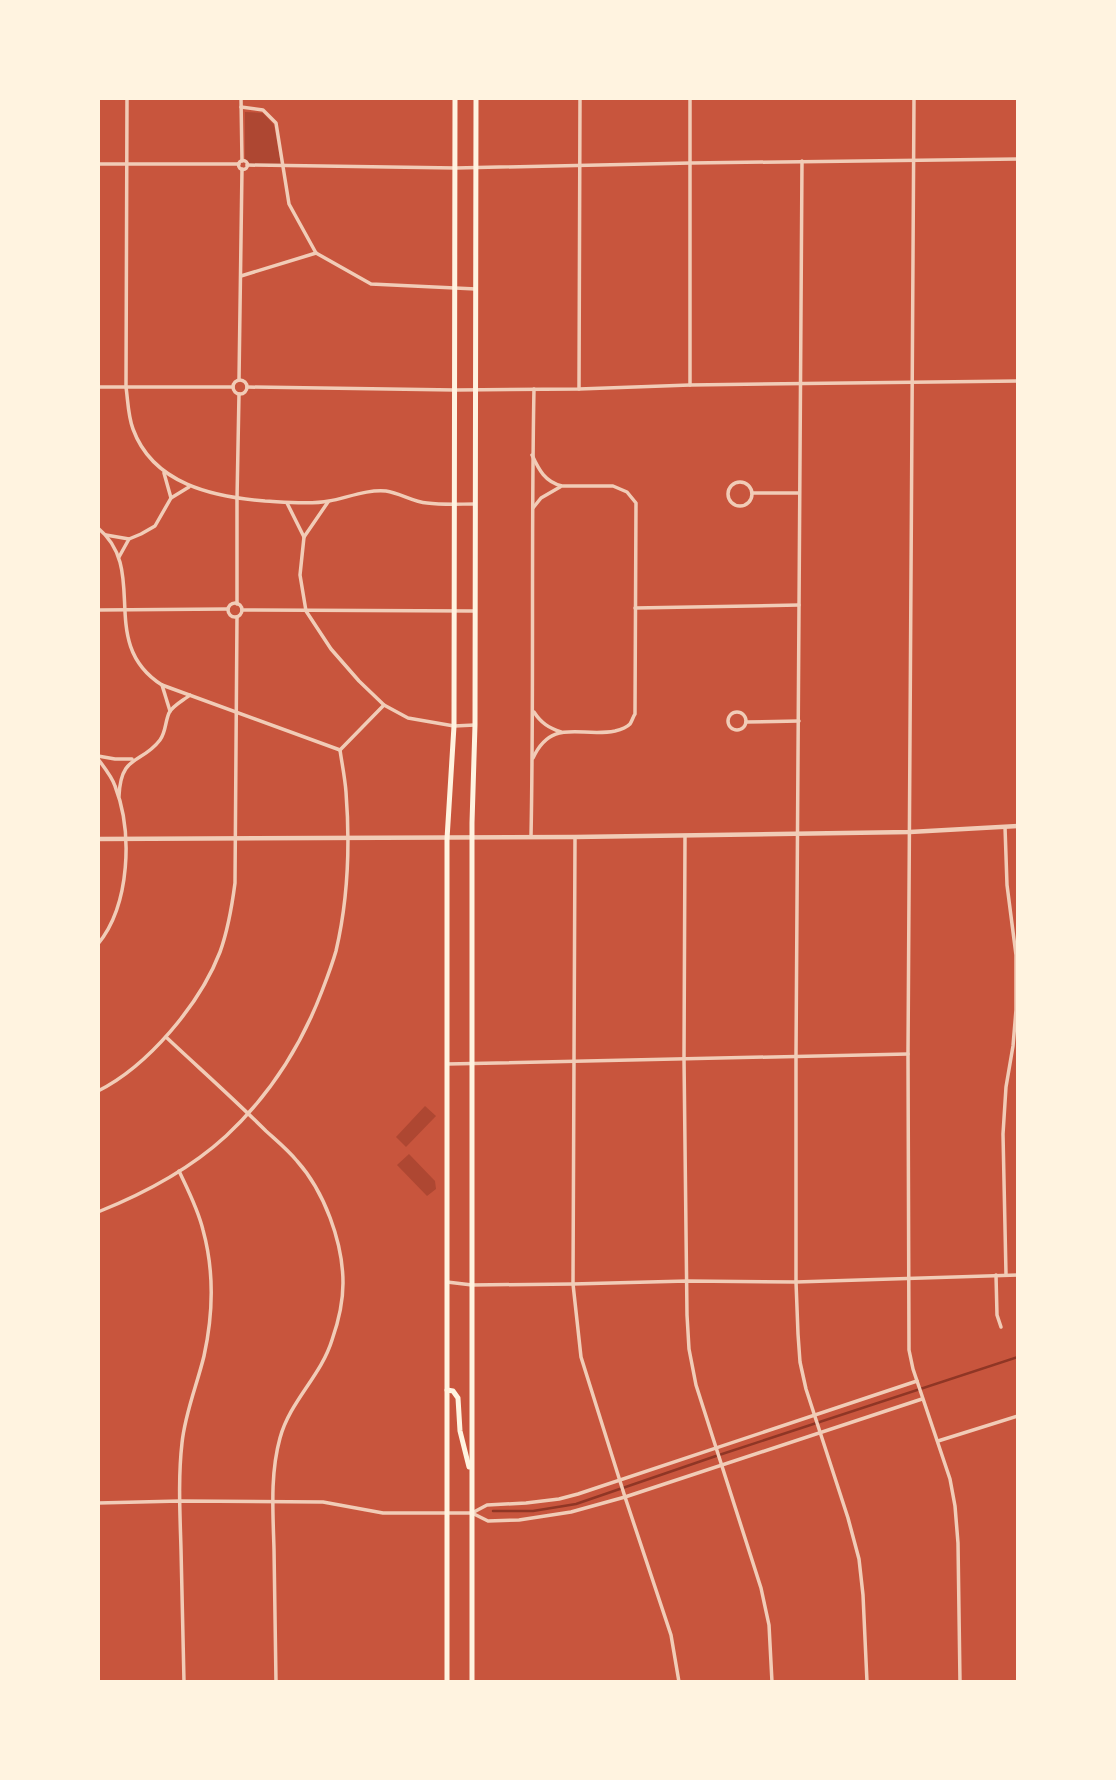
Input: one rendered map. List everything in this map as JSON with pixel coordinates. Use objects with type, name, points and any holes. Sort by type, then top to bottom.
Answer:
[{"type":"main road","points":[[447,1682],[447,839],[454,726],[455,98]]},
{"type":"main road","points":[[472,1682],[472,838],[475,725],[476,98]]},
{"type":"main road","points":[[447,1390],[457,1394],[460,1431],[472,1477]]},
{"type":"street","points":[[127,98],[126,387],[133,429],[153,461],[189,486],[237,499],[328,502],[345,496],[385,491],[426,503],[475,504]]},
{"type":"street","points":[[239,380],[241,98]]},
{"type":"street","points":[[449,98],[455,98]]},
{"type":"street","points":[[579,389],[580,98]]},
{"type":"street","points":[[690,98],[690,385]]},
{"type":"street","points":[[914,98],[908,1054],[909,1350],[912,1369],[950,1479],[955,1506],[960,1682]]},
{"type":"street","points":[[241,107],[263,110],[276,123],[289,204],[316,253],[371,284],[476,289]]},
{"type":"street","points":[[98,164],[184,165],[246,162],[247,165],[283,167],[456,168],[1018,159]]},
{"type":"street","points":[[802,161],[796,1055],[797,1335],[806,1389],[859,1559],[867,1682]]},
{"type":"street","points":[[242,169],[247,165]]},
{"type":"street","points":[[241,276],[316,253]]},
{"type":"street","points":[[239,380],[234,382],[235,393],[244,393],[247,387]]},
{"type":"street","points":[[239,380],[247,387]]},
{"type":"street","points":[[247,387],[455,390],[1018,381]]},
{"type":"street","points":[[98,387],[233,387]]},
{"type":"street","points":[[531,837],[534,389]]},
{"type":"street","points":[[239,394],[237,604],[242,610],[475,611]]},
{"type":"street","points":[[533,455],[543,476],[554,484],[614,486],[627,492],[636,503],[635,714],[630,724],[618,730],[555,733],[542,741],[533,758]]},
{"type":"street","points":[[164,471],[171,498]]},
{"type":"street","points":[[740,482],[749,486],[752,493],[747,503],[740,506],[732,502],[729,495],[733,485],[740,482]]},
{"type":"street","points":[[118,558],[129,539],[155,526],[171,498],[189,486]]},
{"type":"street","points":[[532,509],[541,498],[562,486]]},
{"type":"street","points":[[752,493],[799,493]]},
{"type":"street","points":[[287,502],[304,537]]},
{"type":"street","points":[[328,502],[304,537],[300,575],[306,611],[331,649],[384,705],[408,718],[454,726],[475,725]]},
{"type":"street","points":[[98,528],[106,535],[118,558],[124,584],[128,645],[144,671],[162,685],[340,750]]},
{"type":"street","points":[[106,535],[129,539]]},
{"type":"street","points":[[228,609],[232,604],[237,604]]},
{"type":"street","points":[[635,608],[799,605]]},
{"type":"street","points":[[98,610],[228,609]]},
{"type":"street","points":[[228,609],[231,615],[237,617]]},
{"type":"street","points":[[98,1091],[135,1068],[166,1037],[189,1008],[220,952],[235,883],[237,617],[242,610]]},
{"type":"street","points":[[119,799],[122,775],[135,759],[159,741],[166,730],[170,711],[162,685]]},
{"type":"street","points":[[170,711],[190,695]]},
{"type":"street","points":[[340,750],[384,705]]},
{"type":"street","points":[[533,711],[539,720],[561,732]]},
{"type":"street","points":[[737,712],[743,714],[746,722],[744,728],[735,731],[729,725],[728,719],[737,712]]},
{"type":"street","points":[[746,722],[799,722]]},
{"type":"street","points":[[98,1212],[179,1171],[225,1137],[279,1075],[299,1041],[313,1014],[335,953],[343,913],[347,839],[346,791],[340,750]]},
{"type":"street","points":[[98,757],[135,759]]},
{"type":"street","points":[[98,757],[115,784],[126,839],[125,877],[117,908],[98,944]]},
{"type":"street","points":[[98,839],[447,839],[910,832],[1018,826]]},
{"type":"street","points":[[1005,827],[1007,885],[1016,956],[1016,1010],[1003,1134],[1006,1275]]},
{"type":"street","points":[[685,835],[684,1059],[689,1349],[696,1385],[767,1612],[772,1682]]},
{"type":"street","points":[[575,837],[573,1284],[581,1357],[671,1635],[679,1682]]},
{"type":"street","points":[[166,1037],[298,1162],[330,1216],[339,1248],[343,1283],[332,1342],[321,1367],[290,1412],[280,1436],[275,1461],[273,1502],[276,1682]]},
{"type":"street","points":[[447,1064],[908,1054]]},
{"type":"street","points":[[179,1171],[203,1228],[208,1249],[211,1295],[204,1357],[187,1414],[182,1443],[180,1501],[184,1682]]},
{"type":"street","points":[[996,1275],[997,1315],[1001,1327]]},
{"type":"street","points":[[447,1282],[472,1285],[796,1282],[1018,1275]]},
{"type":"street","points":[[98,1503],[323,1502],[383,1513],[472,1513],[488,1505],[559,1499],[917,1381]]},
{"type":"street","points":[[472,1513],[488,1521],[519,1520],[571,1512],[625,1497],[923,1399]]},
{"type":"street","points":[[938,1441],[1018,1416]]},
{"type":"shaded area","points":[[245,112],[263,113],[274,125],[281,164],[245,164]]},
{"type":"shaded area","points":[[425,1106],[436,1116],[406,1147],[396,1137]]},
{"type":"shaded area","points":[[409,1154],[435,1181],[436,1189],[427,1196],[397,1165]]},
{"type":"waterway","points":[[493,1511],[533,1511],[576,1504],[1018,1357]]}]
